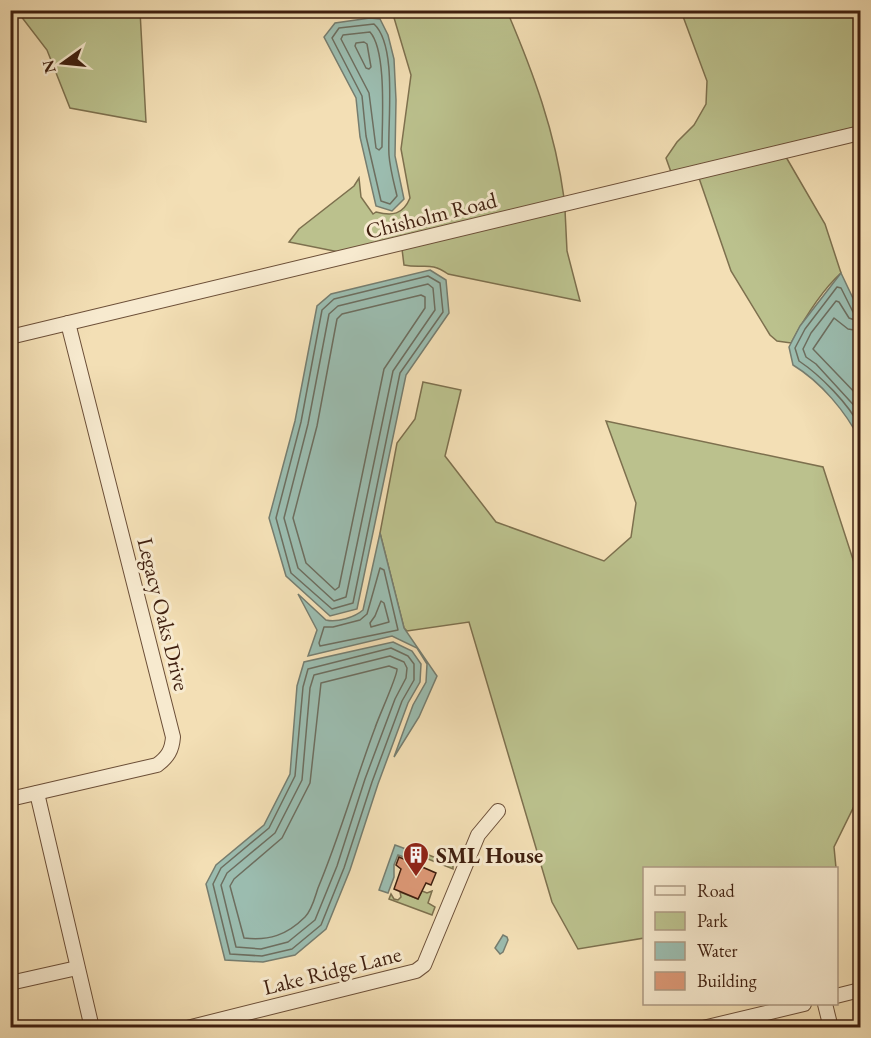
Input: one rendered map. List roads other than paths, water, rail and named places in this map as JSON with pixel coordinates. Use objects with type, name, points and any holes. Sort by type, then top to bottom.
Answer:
[{"type":"street","name":"Chisholm Road","points":[[10,337],[861,133]]},
{"type":"street","name":"Legacy Oaks Drive","points":[[10,800],[157,765],[166,758],[172,748],[173,737],[68,323]]},
{"type":"street","points":[[37,793],[92,1028]]},
{"type":"street","name":"Lake Ridge Lane","points":[[187,1028],[416,971],[424,965],[478,835],[498,811]]},
{"type":"street","points":[[10,983],[77,968]]},
{"type":"street","points":[[838,996],[861,990]]},
{"type":"street","points":[[703,1028],[800,1005]]},
{"type":"street","points":[[825,1005],[831,1028]]},
{"type":"water","points":[[370,18],[380,19],[388,35],[394,59],[395,156],[404,199],[392,211],[376,206],[360,137],[356,98],[324,37],[335,23]]},
{"type":"water","points":[[430,270],[446,280],[449,313],[406,375],[357,609],[330,616],[286,576],[269,518],[295,421],[317,306],[331,294]]},
{"type":"water","points":[[841,273],[860,313],[860,440],[832,398],[793,365],[789,347],[800,326]]},
{"type":"water","points":[[380,533],[404,628],[437,676],[419,717],[394,757],[413,705],[426,682],[427,664],[417,648],[392,636],[308,656],[317,630],[298,594],[326,620],[340,620],[360,613],[363,610]]},
{"type":"water","points":[[393,642],[412,651],[421,664],[420,682],[408,703],[350,870],[326,929],[295,955],[263,962],[225,960],[206,884],[216,865],[264,825],[290,774],[297,686],[304,662]]},
{"type":"water","points":[[395,845],[406,849],[404,857],[398,855],[388,893],[379,890]]},
{"type":"water","points":[[503,935],[508,940],[500,954],[495,948]]},
{"type":"place","name":"SML House","points":[[416,878]]}]
